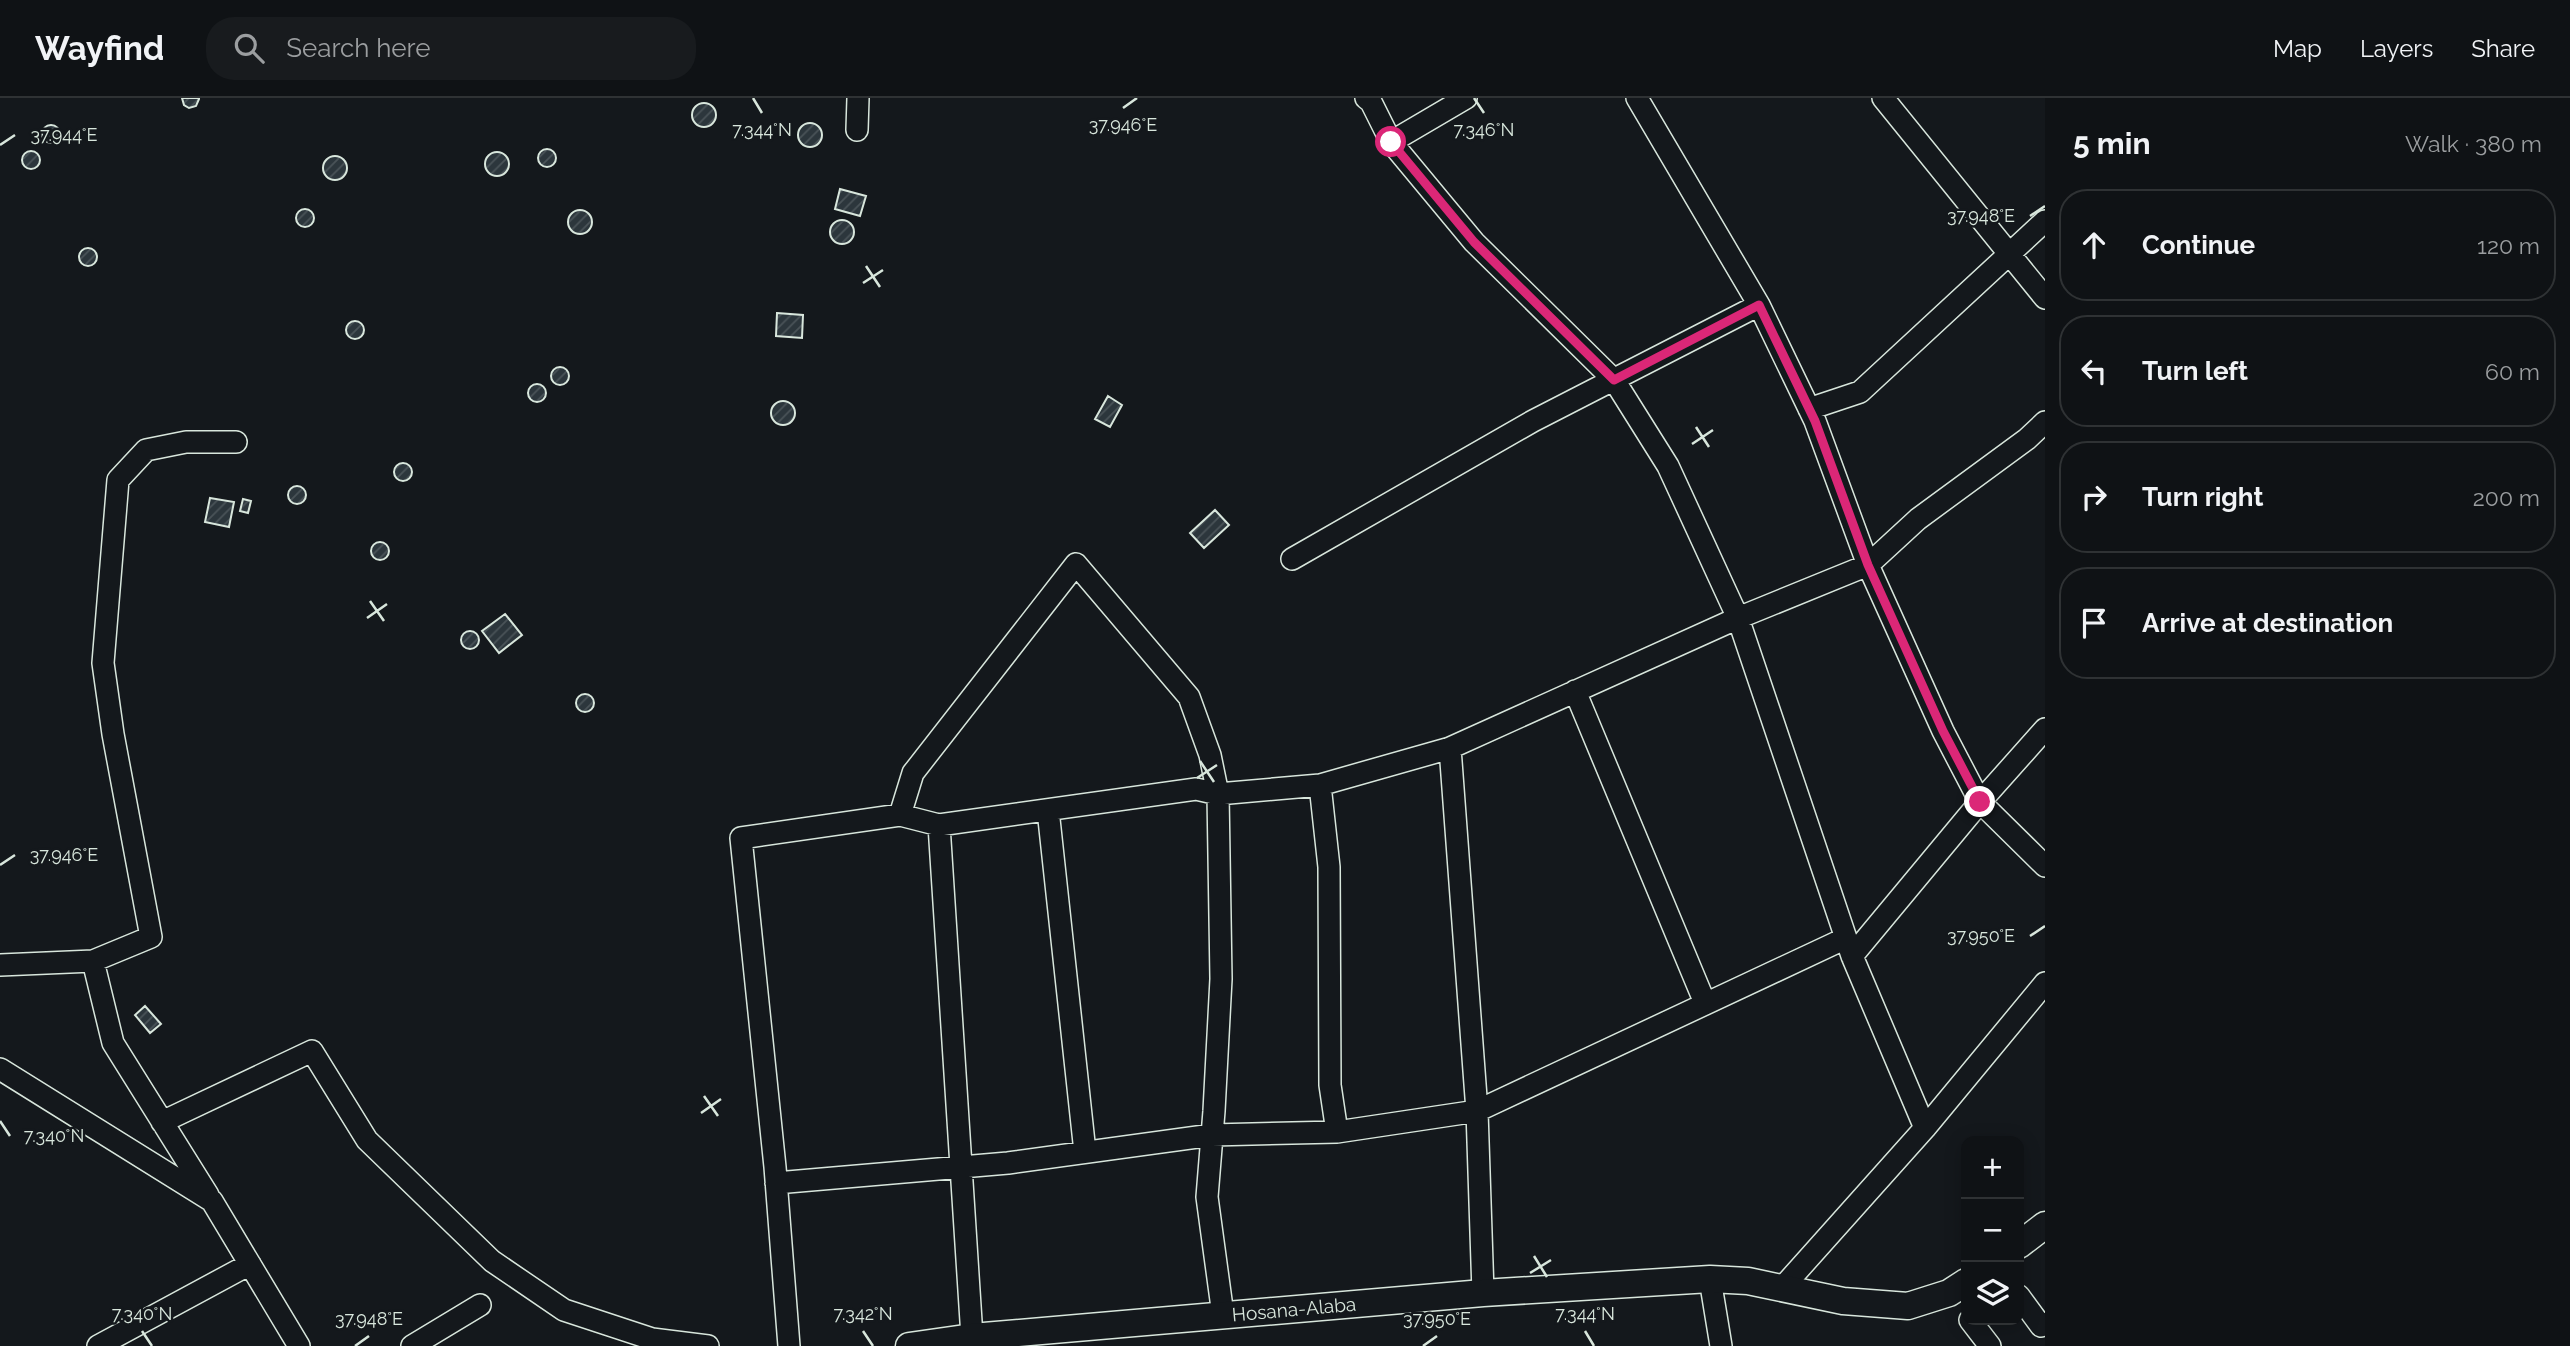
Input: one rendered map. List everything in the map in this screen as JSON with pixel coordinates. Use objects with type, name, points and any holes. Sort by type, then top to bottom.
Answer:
[{"type":"main road","points":[[2024,1241],[2045,1225]]},
{"type":"main road","name":"Hosana-Alaba","points":[[909,1346],[972,1337],[1483,1293],[1710,1279],[1748,1281],[1843,1301],[1908,1306],[1958,1287]]},
{"type":"street","points":[[857,130],[858,98]]},
{"type":"street","points":[[1366,98],[1371,102],[1391,142],[1474,242],[1614,380],[1668,466],[1738,618],[1849,947],[1925,1128]]},
{"type":"street","points":[[1391,142],[1466,98]]},
{"type":"street","points":[[1637,98],[1759,305],[1810,409],[1868,565],[1943,731],[1980,802],[2045,866]]},
{"type":"street","points":[[1883,98],[2045,298]]},
{"type":"street","points":[[1810,409],[1860,392],[2045,221]]},
{"type":"street","points":[[1292,559],[1533,421],[1759,305]]},
{"type":"street","points":[[789,1346],[776,1183],[741,838],[900,815],[939,825],[1196,789],[1218,794],[1320,785],[1450,748],[1738,618],[1868,565],[1918,519],[2045,422]]},
{"type":"street","points":[[0,965],[93,961],[151,937],[113,734],[103,663],[116,534],[118,480],[146,450],[186,442],[236,442]]},
{"type":"street","points":[[900,815],[913,773],[1076,564],[1189,697],[1210,755],[1218,794],[1221,978],[1207,1197],[1223,1315]]},
{"type":"street","points":[[1575,691],[1705,1003]]},
{"type":"street","points":[[776,1183],[962,1167],[1212,1135],[1337,1132],[1477,1111],[1705,1003],[1849,947],[2045,729]]},
{"type":"street","points":[[1450,748],[1477,1111],[1483,1293]]},
{"type":"street","points":[[1320,785],[1329,867],[1330,1085],[1337,1132]]},
{"type":"street","points":[[1048,810],[1085,1152]]},
{"type":"street","points":[[939,825],[972,1337]]},
{"type":"street","points":[[93,961],[113,1043],[299,1346]]},
{"type":"street","points":[[1782,1289],[1925,1128],[2045,983]]},
{"type":"street","points":[[162,1122],[312,1051],[367,1140],[492,1261],[564,1310],[652,1339],[708,1346]]},
{"type":"street","points":[[0,1069],[212,1201]]},
{"type":"street","points":[[98,1346],[250,1264]]},
{"type":"street","points":[[1710,1279],[1721,1346]]},
{"type":"street","points":[[2024,1303],[2044,1327]]},
{"type":"street","points":[[412,1346],[480,1305]]},
{"type":"street","points":[[1974,1325],[1990,1346]]},
{"type":"building","points":[[182,98],[199,99],[196,106],[189,108],[184,105]]},
{"type":"building","points":[[704,103],[715,110],[716,115],[709,126],[704,127],[693,120],[692,115],[699,104]]},
{"type":"building","points":[[810,123],[821,130],[822,135],[815,146],[810,147],[799,140],[798,135],[805,124]]},
{"type":"building","points":[[51,125],[57,128],[60,134],[57,140],[51,143],[45,140],[42,134],[45,128]]},
{"type":"building","points":[[547,149],[553,152],[556,158],[553,164],[547,167],[541,164],[538,158],[541,152]]},
{"type":"building","points":[[31,151],[37,154],[40,160],[37,166],[31,169],[25,166],[22,160],[25,154]]},
{"type":"building","points":[[497,152],[508,159],[509,164],[502,175],[497,176],[486,169],[485,164],[492,153]]},
{"type":"building","points":[[335,156],[346,163],[347,168],[340,179],[335,180],[324,173],[323,168],[330,157]]},
{"type":"building","points":[[840,189],[866,196],[860,216],[835,209]]},
{"type":"building","points":[[305,209],[311,212],[314,218],[311,224],[305,227],[299,224],[296,218],[299,212]]},
{"type":"building","points":[[580,210],[591,217],[592,222],[585,233],[580,234],[569,227],[568,222],[575,211]]},
{"type":"building","points":[[842,220],[853,227],[854,232],[847,243],[842,244],[831,237],[830,232],[837,221]]},
{"type":"building","points":[[88,248],[94,251],[97,257],[94,263],[88,266],[82,263],[79,257],[82,251]]},
{"type":"building","points":[[777,313],[803,315],[802,338],[776,336]]},
{"type":"building","points":[[355,321],[361,324],[364,330],[361,336],[355,339],[349,336],[346,330],[349,324]]},
{"type":"building","points":[[560,367],[566,370],[569,376],[566,382],[560,385],[554,382],[551,376],[554,370]]},
{"type":"building","points":[[537,384],[543,387],[546,393],[543,399],[537,402],[531,399],[528,393],[531,387]]},
{"type":"building","points":[[1108,396],[1122,405],[1110,427],[1095,419]]},
{"type":"building","points":[[783,401],[794,408],[795,413],[788,424],[783,425],[772,418],[771,413],[778,402]]},
{"type":"building","points":[[403,463],[409,466],[412,472],[409,478],[403,481],[397,478],[394,472],[397,466]]},
{"type":"building","points":[[297,486],[303,489],[306,495],[303,501],[297,504],[291,501],[288,495],[291,489]]},
{"type":"building","points":[[210,498],[234,502],[229,527],[205,522]]},
{"type":"building","points":[[243,499],[251,501],[248,513],[240,511]]},
{"type":"building","points":[[1215,510],[1229,525],[1204,548],[1190,533]]},
{"type":"building","points":[[380,542],[386,545],[389,551],[386,557],[380,560],[374,557],[371,551],[374,545]]},
{"type":"building","points":[[505,614],[522,635],[499,653],[482,631]]},
{"type":"building","points":[[470,631],[476,634],[479,640],[476,646],[470,649],[464,646],[461,640],[464,634]]},
{"type":"building","points":[[585,694],[591,697],[594,703],[591,709],[585,712],[579,709],[576,703],[579,697]]},
{"type":"building","points":[[145,1006],[161,1024],[150,1033],[135,1015]]},
{"type":"route","points":[[1391,142],[1474,242],[1614,380],[1759,305],[1815,421],[1868,565],[1943,731],[1980,802]]}]
